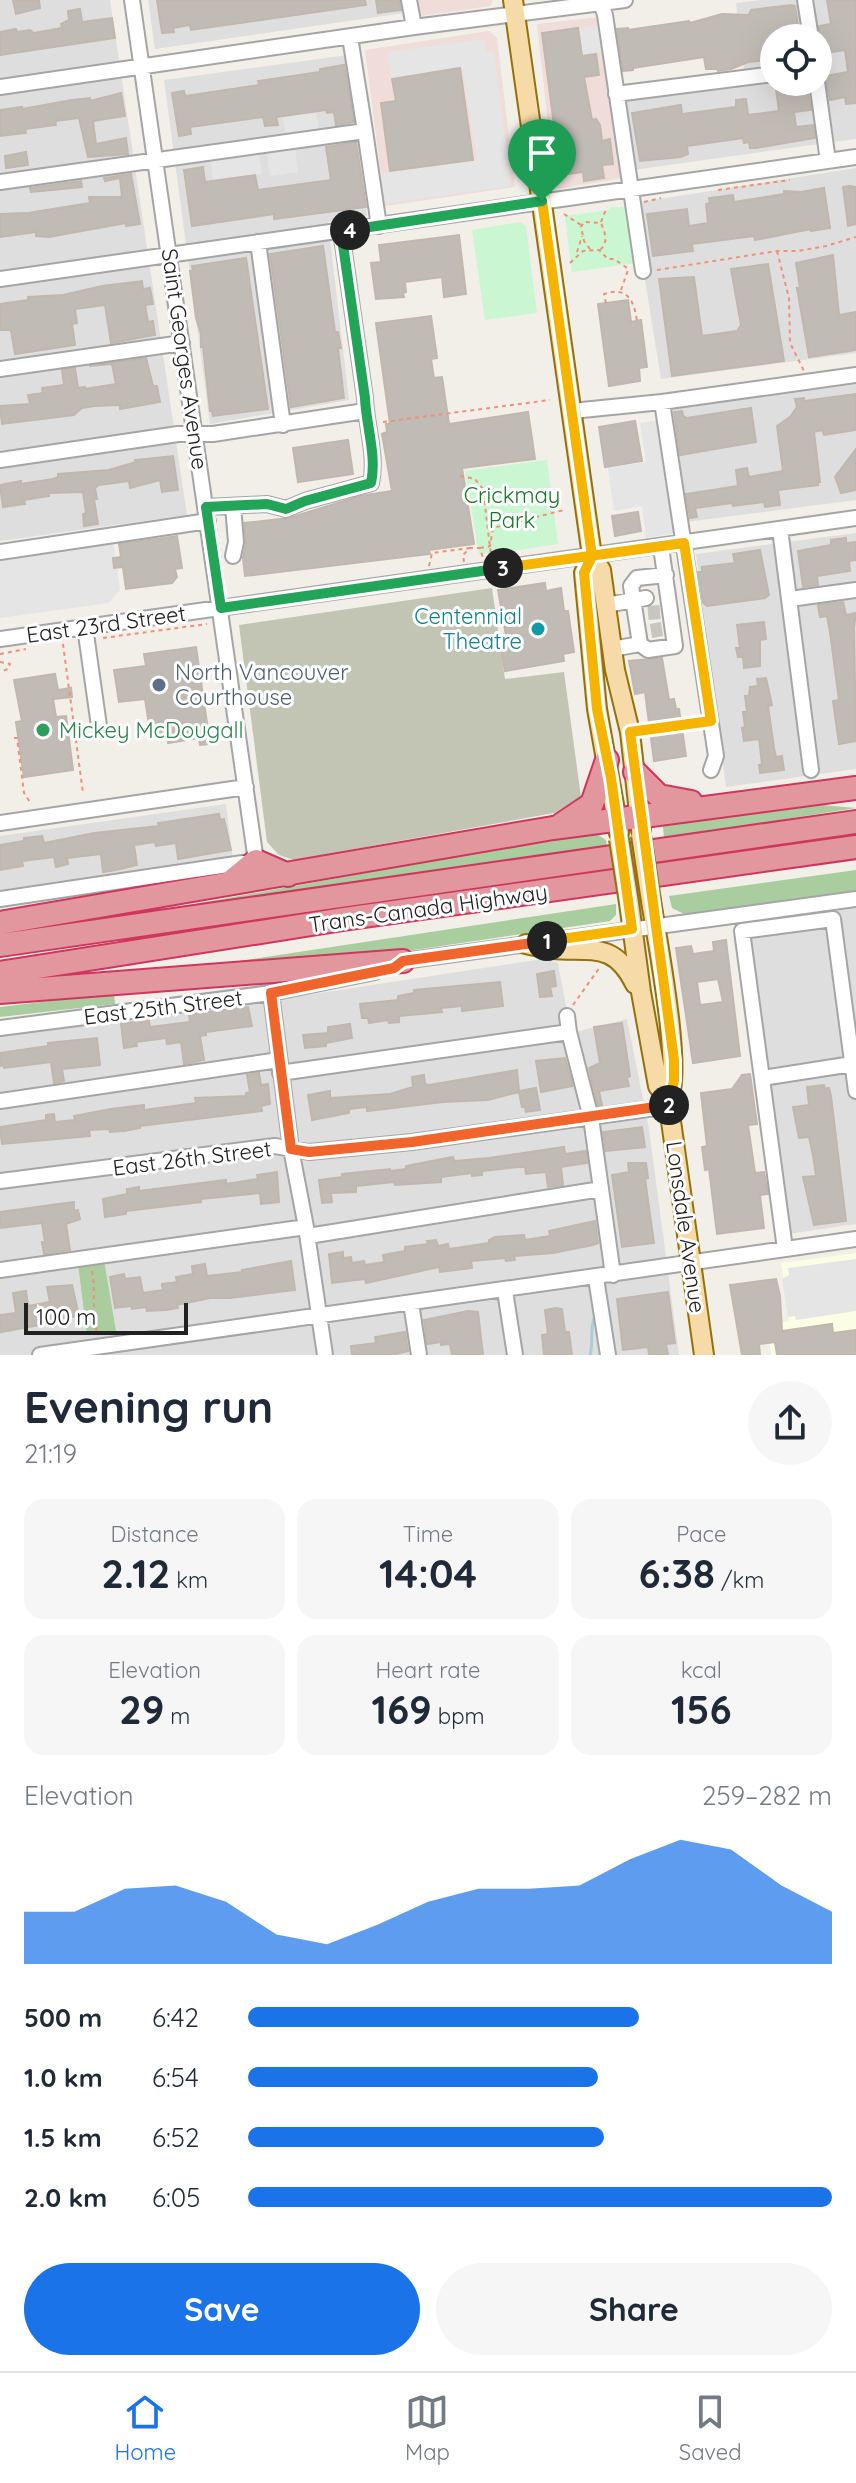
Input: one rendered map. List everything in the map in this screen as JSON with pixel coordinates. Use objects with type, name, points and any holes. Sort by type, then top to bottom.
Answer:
[{"type":"highway","points":[[553,828],[592,804],[607,760]]},
{"type":"highway","points":[[635,772],[655,793],[668,799],[720,805]]},
{"type":"highway","points":[[0,923],[553,828],[618,829],[720,805],[856,788]]},
{"type":"highway","name":"Trans-Canada Highway","points":[[0,945],[856,822]]},
{"type":"highway","name":"Trans-Canada Highway","points":[[0,973],[343,919],[856,847]]},
{"type":"highway","points":[[227,884],[256,861],[288,875]]},
{"type":"highway","points":[[0,992],[403,961]]},
{"type":"main road","name":"Lonsdale Avenue","points":[[514,8],[592,556],[601,570],[612,649],[630,732],[674,1060],[673,1091],[669,1103]]},
{"type":"main road","name":"Lonsdale Avenue","points":[[592,556],[584,579],[597,709],[658,1086],[669,1103],[704,1355]]},
{"type":"main road","points":[[526,944],[552,949],[598,949],[609,953],[625,967],[641,992]]},
{"type":"street","name":"Saint Georges Avenue","points":[[132,0],[256,861]]},
{"type":"street","points":[[409,0],[414,27]]},
{"type":"street","points":[[0,87],[350,37],[514,8],[625,0]]},
{"type":"street","points":[[805,0],[809,24]]},
{"type":"street","points":[[600,2],[605,15],[630,187],[635,270]]},
{"type":"street","points":[[350,37],[379,226]]},
{"type":"street","points":[[616,94],[760,76]]},
{"type":"street","points":[[819,96],[828,161]]},
{"type":"street","points":[[0,182],[365,131]]},
{"type":"street","points":[[0,279],[856,157]]},
{"type":"street","points":[[0,552],[207,514],[233,506],[267,504],[286,509],[371,483],[369,427],[341,231]]},
{"type":"street","points":[[258,242],[283,425]]},
{"type":"street","points":[[0,369],[182,343]]},
{"type":"street","points":[[572,411],[856,375]]},
{"type":"street","points":[[662,402],[716,756],[711,770]]},
{"type":"street","points":[[0,460],[178,434],[213,434],[283,425],[365,411]]},
{"type":"street","points":[[233,506],[236,542],[233,556]]},
{"type":"street","name":"East 23rd Street","points":[[0,639],[856,518]]},
{"type":"street","points":[[780,529],[811,770]]},
{"type":"street","points":[[653,633],[652,605],[666,575],[661,547]]},
{"type":"street","points":[[653,633],[652,605],[631,586],[637,578],[666,575]]},
{"type":"street","points":[[790,599],[856,590]]},
{"type":"street","points":[[606,605],[652,605]]},
{"type":"street","points":[[85,627],[99,726]]},
{"type":"street","points":[[612,649],[653,633]]},
{"type":"street","points":[[0,823],[246,787]]},
{"type":"street","points":[[0,899],[256,861]]},
{"type":"street","name":"East 25th Street","points":[[0,1028],[271,993],[394,968],[403,961],[856,899]]},
{"type":"street","points":[[785,1249],[742,931],[833,919],[856,1091]]},
{"type":"street","points":[[271,993],[291,1149],[325,1355]]},
{"type":"street","points":[[567,1016],[591,1118],[613,1275]]},
{"type":"street","points":[[0,1101],[569,1032]]},
{"type":"street","points":[[762,1078],[852,1064]]},
{"type":"street","name":"East 26th Street","points":[[0,1181],[275,1146],[309,1152],[397,1144],[591,1118],[669,1103]]},
{"type":"street","points":[[0,1270],[307,1232],[601,1189]]},
{"type":"street","points":[[40,1355],[856,1239]]},
{"type":"street","points":[[596,1278],[608,1355]]},
{"type":"street","points":[[505,1291],[515,1355]]},
{"type":"street","points":[[411,1303],[419,1355]]},
{"type":"path","points":[[576,255],[604,246],[606,237],[601,218],[607,207]]},
{"type":"path","points":[[564,214],[581,225]]},
{"type":"path","points":[[581,225],[591,221],[601,223]]},
{"type":"path","points":[[570,263],[576,255],[582,234],[581,225]]},
{"type":"path","points":[[582,234],[591,250]]},
{"type":"path","points":[[599,250],[608,259],[635,270],[826,246],[856,237]]},
{"type":"path","points":[[777,251],[789,298],[790,343],[805,372]]},
{"type":"path","points":[[606,303],[604,294],[621,291],[635,270]]},
{"type":"path","points":[[621,291],[634,303],[637,321]]},
{"type":"path","points":[[378,421],[382,423],[550,400]]},
{"type":"path","points":[[460,476],[475,479],[483,489],[491,558]]},
{"type":"path","points":[[490,546],[493,528],[564,510]]},
{"type":"path","points":[[429,566],[432,553],[490,546]]},
{"type":"path","points":[[464,562],[463,555],[470,547]]},
{"type":"path","points":[[480,548],[483,559]]},
{"type":"path","points":[[62,641],[83,793]]},
{"type":"path","points":[[0,662],[10,664],[8,669],[0,672]]},
{"type":"path","points":[[630,732],[711,721]]},
{"type":"path","points":[[14,738],[17,738],[24,793],[30,802]]},
{"type":"path","points":[[567,1016],[606,958]]},
{"type":"path","points":[[90,1258],[95,1291],[94,1324]]},
{"type":"shaded area","points":[[0,0],[110,0],[187,515],[0,541]]},
{"type":"shaded area","points":[[148,0],[402,0],[404,13],[155,49]]},
{"type":"shaded area","points":[[414,0],[492,2],[490,6],[421,16],[416,11]]},
{"type":"shaded area","points":[[856,0],[856,139],[633,170],[624,102],[746,86],[736,3]]},
{"type":"shaded area","points":[[600,17],[622,178],[558,189],[550,181],[545,132],[548,123],[537,24]]},
{"type":"shaded area","points":[[602,25],[606,52],[582,56],[578,28]]},
{"type":"shaded area","points":[[489,31],[497,38],[515,187],[385,206],[365,50]]},
{"type":"shaded area","points":[[484,39],[486,52],[494,51],[511,186],[384,204],[380,174],[477,160],[462,68],[391,78],[387,52]]},
{"type":"shaded area","points":[[348,55],[367,216],[328,222],[349,400],[210,424],[164,80]]},
{"type":"shaded area","points":[[316,111],[319,133],[286,138],[283,116]]},
{"type":"shaded area","points":[[295,149],[298,172],[270,176],[267,153]]},
{"type":"shaded area","points":[[259,154],[262,174],[213,181],[211,161]]},
{"type":"shaded area","points":[[856,168],[856,353],[661,379],[644,274],[640,202]]},
{"type":"shaded area","points":[[856,384],[856,500],[686,522],[668,410]]},
{"type":"shaded area","points":[[659,420],[676,533],[646,538],[642,506],[614,511],[608,468],[646,462],[640,423]]},
{"type":"shaded area","points":[[856,533],[856,769],[726,787],[696,554]]},
{"type":"shaded area","points":[[113,540],[120,590],[109,603],[0,618],[0,556]]},
{"type":"shaded area","points":[[492,588],[505,679],[564,672],[581,797],[554,813],[294,860],[279,855],[267,842],[239,625]]},
{"type":"shaded area","points":[[226,804],[233,860],[0,892],[0,836]]},
{"type":"shaded area","points":[[856,908],[856,1224],[788,1234],[736,923]]},
{"type":"shaded area","points":[[542,959],[558,963],[571,1033],[627,1019],[649,1129],[679,1355],[0,1355],[0,1035],[287,998]]},
{"type":"shaded area","points":[[856,1253],[856,1355],[771,1355],[767,1325],[789,1321],[781,1263]]},
{"type":"shaded area","points":[[856,1259],[856,1311],[796,1320],[795,1316],[788,1317],[782,1279],[789,1275],[788,1268]]},
{"type":"green space","points":[[611,207],[629,207],[636,263],[572,272],[565,216],[609,210]]},
{"type":"green space","points":[[520,222],[526,226],[537,313],[485,320],[472,230]]},
{"type":"green space","name":"Crickmay Park","points":[[547,460],[558,544],[479,554],[465,471]]},
{"type":"green space","points":[[823,805],[856,808],[664,838],[663,826],[671,823]]},
{"type":"green space","points":[[597,834],[606,840],[607,848],[74,926],[491,850]]},
{"type":"green space","points":[[856,870],[856,890],[688,916],[672,908],[669,896]]},
{"type":"green space","points":[[616,904],[616,915],[610,921],[380,955],[114,980]]},
{"type":"green space","points":[[114,993],[115,1004],[0,1017],[0,1007]]},
{"type":"green space","points":[[104,1260],[116,1331],[87,1335],[78,1264]]},
{"type":"building","points":[[13,0],[39,0],[40,8],[16,14]]},
{"type":"building","points":[[157,0],[365,0],[366,5],[191,30],[190,25],[162,33]]},
{"type":"building","points":[[376,0],[399,0],[401,10],[378,13]]},
{"type":"building","points":[[827,0],[856,0],[856,103],[846,104],[845,97],[830,100],[832,75],[848,72],[845,50],[832,52]]},
{"type":"building","points":[[795,6],[798,24],[760,24],[760,61],[718,71],[706,69],[704,57],[623,71],[617,29],[690,23],[722,14],[749,15],[751,10]]},
{"type":"building","points":[[80,9],[82,22],[112,18],[115,38],[0,55],[0,32],[16,29],[17,32],[30,30],[34,33],[62,28],[61,24],[69,20],[68,11]]},
{"type":"building","points":[[578,28],[582,56],[596,54],[599,75],[584,77],[592,120],[596,119],[600,125],[602,141],[610,139],[613,164],[602,165],[604,178],[584,181],[583,172],[567,174],[567,170],[560,171],[542,33]]},
{"type":"building","points":[[344,65],[354,122],[336,125],[334,112],[327,113],[326,110],[276,117],[278,125],[265,126],[263,117],[190,127],[191,134],[179,136],[172,93],[184,91],[185,96],[259,85],[258,81],[320,72],[320,69]]},
{"type":"building","points":[[460,68],[473,160],[390,171],[381,103],[396,101],[392,79]]},
{"type":"building","points":[[121,93],[125,116],[93,121],[96,144],[126,138],[128,154],[88,157],[79,118],[25,129],[26,133],[0,136],[0,110],[90,98],[90,101]]},
{"type":"building","points":[[777,96],[809,96],[811,110],[794,112],[796,127],[813,125],[815,138],[750,148],[749,142],[744,143],[743,138],[687,146],[688,154],[681,157],[640,161],[632,113],[681,105],[682,114],[736,107],[736,100],[746,99],[748,115],[779,111]]},
{"type":"building","points":[[356,142],[366,207],[274,219],[274,214],[192,226],[184,170],[203,167],[205,182],[255,175],[258,190],[331,180],[326,147]]},
{"type":"building","points":[[26,152],[28,165],[6,168],[5,156]]},
{"type":"building","points":[[131,174],[140,224],[126,226],[126,223],[49,237],[36,236],[36,232],[0,237],[0,214],[28,213],[90,203],[89,197],[122,197],[120,178],[105,181],[104,178]]},
{"type":"building","points":[[81,181],[82,187],[31,192],[30,188]]},
{"type":"building","points":[[843,187],[856,187],[856,224],[848,226]]},
{"type":"building","points":[[824,188],[830,228],[755,240],[754,236],[692,244],[693,251],[653,256],[647,214],[687,209],[689,226],[708,223],[706,204],[710,203],[709,198],[733,195],[734,202],[784,194],[784,191]]},
{"type":"building","points":[[459,235],[466,294],[444,297],[442,277],[405,282],[404,297],[376,299],[371,263],[381,262],[379,245]]},
{"type":"building","points":[[323,246],[335,332],[338,332],[341,348],[338,348],[344,398],[291,407],[270,254]]},
{"type":"building","points":[[833,255],[839,315],[856,312],[856,350],[809,357],[797,288],[800,288],[796,263]]},
{"type":"building","points":[[246,258],[268,409],[213,416],[190,271],[193,271],[192,266]]},
{"type":"building","points":[[768,264],[784,361],[672,376],[659,279],[694,277],[702,336],[737,331],[741,325],[731,269]]},
{"type":"building","points":[[142,281],[143,289],[150,288],[153,304],[145,305],[148,322],[153,321],[155,335],[111,343],[105,305],[75,309],[77,323],[72,324],[75,345],[15,354],[11,330],[0,330],[0,304],[28,300],[28,297],[63,295]]},
{"type":"building","points":[[628,300],[631,322],[641,320],[647,367],[639,368],[640,381],[609,386],[598,304]]},
{"type":"building","points":[[431,316],[437,358],[431,359],[434,378],[442,377],[449,424],[528,412],[535,459],[462,468],[474,544],[429,550],[430,554],[245,576],[244,523],[289,518],[360,496],[392,491],[382,434],[387,432],[386,424],[390,424],[376,323]]},
{"type":"building","points":[[146,358],[160,402],[120,409],[120,405],[94,406],[82,408],[74,415],[2,424],[0,406],[30,404],[28,395],[43,393],[42,388],[64,385],[62,370],[75,368],[78,388],[85,389],[116,384],[112,364],[89,366]]},
{"type":"building","points":[[856,394],[856,430],[824,435],[822,430],[814,432],[818,485],[778,490],[780,505],[765,507],[764,502],[733,506],[732,503],[695,508],[697,517],[690,518],[686,494],[738,486],[736,470],[747,468],[749,477],[783,471],[777,426],[790,417],[797,407],[795,399],[804,398],[804,401]]},
{"type":"building","points":[[751,408],[756,442],[680,455],[674,412],[682,411],[687,418]]},
{"type":"building","points":[[635,421],[642,461],[605,467],[599,427]]},
{"type":"building","points":[[348,440],[353,474],[298,482],[293,448]]},
{"type":"building","points":[[856,449],[856,490],[841,493],[835,477]]},
{"type":"building","points":[[173,456],[178,490],[162,492],[160,480],[130,488],[129,481],[95,488],[98,524],[84,526],[83,492],[49,493],[49,496],[24,500],[25,504],[3,507],[0,485],[53,479],[58,474],[109,470],[135,460]]},
{"type":"building","points":[[638,512],[641,531],[615,536],[612,516]]},
{"type":"building","points":[[177,536],[182,568],[175,569],[177,577],[172,583],[126,589],[123,567],[114,568],[113,558],[121,557],[119,544]]},
{"type":"building","points":[[846,538],[846,543],[856,542],[856,560],[849,561],[850,571],[817,576],[818,585],[803,587],[798,551],[831,545],[831,540]]},
{"type":"building","points":[[760,550],[769,595],[707,606],[703,603],[698,572],[702,572],[702,567],[735,563],[733,554]]},
{"type":"building","name":"Centennial Theatre","points":[[545,583],[546,591],[561,588],[574,652],[563,654],[564,661],[505,671],[501,649],[508,647],[498,590]]},
{"type":"building","points":[[843,602],[846,615],[856,613],[856,741],[839,744],[833,701],[839,700],[830,632],[827,616],[820,617],[818,605]]},
{"type":"building","points":[[764,622],[766,639],[760,640],[760,666],[744,668],[743,657],[738,657],[736,648],[740,648],[737,625]]},
{"type":"building","name":"North Vancouver Courthouse","points":[[196,647],[210,744],[200,745],[199,738],[168,743],[167,735],[151,737],[145,699],[119,702],[114,670],[146,666],[144,654]]},
{"type":"building","points":[[662,658],[669,700],[674,699],[676,709],[679,709],[686,756],[654,761],[645,692],[635,694],[629,661]]},
{"type":"building","name":"Mickey McDougall","points":[[55,674],[58,690],[71,688],[72,697],[53,699],[56,717],[66,716],[73,770],[24,777],[16,722],[22,721],[14,680]]},
{"type":"building","points":[[766,678],[772,705],[768,706],[774,748],[776,757],[782,756],[784,770],[760,773],[759,739],[744,741],[743,712],[747,712],[745,696],[749,696],[750,687],[758,686],[757,679]]},
{"type":"building","points":[[219,814],[220,820],[224,819],[231,850],[178,859],[176,843],[156,846],[155,842],[134,845],[137,865],[116,870],[103,872],[101,854],[67,858],[68,864],[56,867],[54,857],[22,861],[23,866],[0,870],[0,845],[24,841],[24,838],[42,836],[44,843]]},
{"type":"building","points":[[726,940],[740,1056],[693,1063],[676,948],[691,946],[693,954],[714,951],[713,942]],"holes":[[[718,979],[723,1002],[700,1005],[697,982]]]},
{"type":"building","points":[[554,971],[556,986],[550,987],[552,996],[540,997],[537,974]]},
{"type":"building","points":[[500,982],[503,1006],[462,1011],[462,1006],[441,1008],[442,1012],[399,1016],[399,1022],[389,1023],[388,1020],[369,1023],[368,1018],[362,1018],[360,1004],[398,1000],[398,996],[414,993],[414,990]]},
{"type":"building","points":[[248,1007],[252,1026],[206,1032],[206,1035],[200,1036],[204,1060],[184,1064],[181,1042],[167,1044],[166,1038],[136,1042],[137,1046],[124,1048],[121,1024],[149,1020],[150,1027],[190,1022],[189,1014]]},
{"type":"building","points":[[622,1023],[629,1086],[599,1091],[602,1105],[598,1106],[589,1068],[600,1063],[594,1027]]},
{"type":"building","points":[[350,1024],[352,1038],[326,1043],[326,1046],[305,1048],[303,1035],[328,1033],[328,1027]]},
{"type":"building","points":[[97,1038],[100,1065],[62,1069],[64,1081],[54,1083],[51,1062],[0,1066],[0,1053],[48,1046],[48,1043]]},
{"type":"building","points":[[565,1058],[573,1086],[541,1092],[536,1061]]},
{"type":"building","points":[[517,1070],[519,1091],[536,1088],[540,1110],[526,1112],[519,1092],[488,1100],[367,1111],[367,1107],[349,1109],[349,1113],[312,1120],[308,1095],[330,1091],[330,1098],[390,1094],[413,1087],[412,1077],[424,1075],[425,1084],[429,1085]]},
{"type":"building","points":[[259,1073],[261,1085],[268,1084],[270,1104],[261,1106],[262,1111],[140,1126],[124,1131],[89,1130],[90,1136],[2,1144],[0,1127],[46,1120],[46,1115],[54,1114],[55,1122],[75,1120],[74,1116],[111,1109],[144,1105],[144,1110],[196,1103],[195,1098],[246,1096],[250,1092],[247,1075]]},
{"type":"building","points":[[750,1074],[757,1124],[748,1125],[755,1173],[764,1172],[768,1194],[760,1195],[764,1228],[717,1234],[709,1169],[705,1170],[702,1147],[707,1146],[701,1093],[732,1089],[742,1075]]},
{"type":"building","points":[[824,1085],[825,1089],[829,1088],[831,1096],[846,1221],[814,1225],[803,1177],[816,1176],[813,1155],[809,1137],[799,1138],[793,1107],[809,1105],[807,1087]]},
{"type":"building","points":[[642,1127],[645,1147],[606,1151],[603,1132]]},
{"type":"building","points":[[564,1147],[565,1154],[586,1151],[587,1163],[561,1167],[563,1185],[548,1187],[546,1172],[526,1174],[525,1167],[518,1167],[482,1171],[482,1175],[472,1176],[472,1173],[441,1177],[441,1182],[356,1186],[356,1192],[331,1193],[332,1202],[322,1203],[319,1180],[342,1177],[342,1174],[406,1169],[406,1166],[453,1157],[454,1161],[489,1158]]},
{"type":"building","points":[[628,1163],[646,1163],[648,1178],[645,1179],[654,1243],[622,1247],[612,1175],[629,1172]]},
{"type":"building","points":[[277,1172],[279,1202],[261,1204],[260,1193],[201,1199],[201,1202],[126,1211],[126,1214],[105,1217],[103,1199],[127,1194],[127,1189],[139,1187],[139,1191],[226,1180],[226,1184],[258,1179],[257,1175]]},
{"type":"building","points":[[74,1202],[74,1211],[78,1210],[80,1219],[66,1224],[70,1250],[44,1254],[42,1223],[0,1228],[0,1212]]},
{"type":"building","points":[[595,1221],[598,1243],[593,1245],[553,1253],[514,1256],[515,1260],[471,1261],[472,1268],[440,1272],[439,1267],[366,1283],[365,1279],[332,1283],[329,1254],[343,1252],[343,1258],[351,1257],[352,1263],[364,1261],[365,1265],[384,1262],[383,1255],[405,1251],[405,1247],[428,1244],[427,1241],[436,1240],[438,1246],[448,1244],[449,1249],[489,1243],[495,1237],[524,1235],[525,1240],[550,1236],[549,1231]]},
{"type":"building","points":[[291,1261],[295,1290],[210,1298],[166,1310],[147,1311],[146,1307],[132,1309],[131,1306],[115,1308],[110,1277],[124,1274],[125,1279],[140,1277],[143,1293],[163,1290],[162,1284],[177,1282],[176,1277],[193,1274],[192,1266],[205,1264],[207,1276]]},
{"type":"building","points":[[776,1279],[782,1331],[832,1324],[833,1333],[856,1330],[856,1355],[777,1355],[775,1342],[759,1344],[760,1355],[742,1355],[730,1285]]},
{"type":"building","points":[[72,1285],[79,1316],[1,1332],[0,1315],[16,1313],[13,1293],[26,1291],[28,1306],[50,1302],[47,1287]]},
{"type":"building","points":[[668,1292],[675,1343],[666,1344],[668,1355],[649,1355],[648,1347],[623,1350],[617,1299]]},
{"type":"building","points":[[562,1309],[572,1355],[544,1355],[542,1335],[548,1334],[545,1310]]},
{"type":"building","points":[[468,1311],[478,1312],[483,1355],[452,1355],[450,1344],[427,1344],[424,1320]]},
{"type":"building","points":[[405,1332],[408,1351],[392,1355],[352,1355],[351,1346],[376,1343],[375,1337]]},
{"type":"waterway","points":[[590,1355],[595,1316]]},
{"type":"tunnel","points":[[648,613],[660,612]]},
{"type":"tunnel","points":[[651,631],[662,629]]},
{"type":"place","name":"Centennial Theatre","points":[[538,629]]},
{"type":"place","name":"North Vancouver Courthouse","points":[[159,685]]},
{"type":"place","name":"Mickey McDougall","points":[[43,730]]},
{"type":"route","points":[[542,201],[341,231],[369,422],[371,483],[286,509],[267,504],[206,507],[221,608],[449,576],[592,556],[614,553],[684,543],[711,721],[630,732],[641,835],[674,1060],[673,1091],[668,1100],[669,1106],[591,1118],[412,1142],[309,1152],[291,1149],[271,993],[394,968],[403,961],[632,929],[611,778],[597,709],[584,573],[592,556],[542,201]]}]
